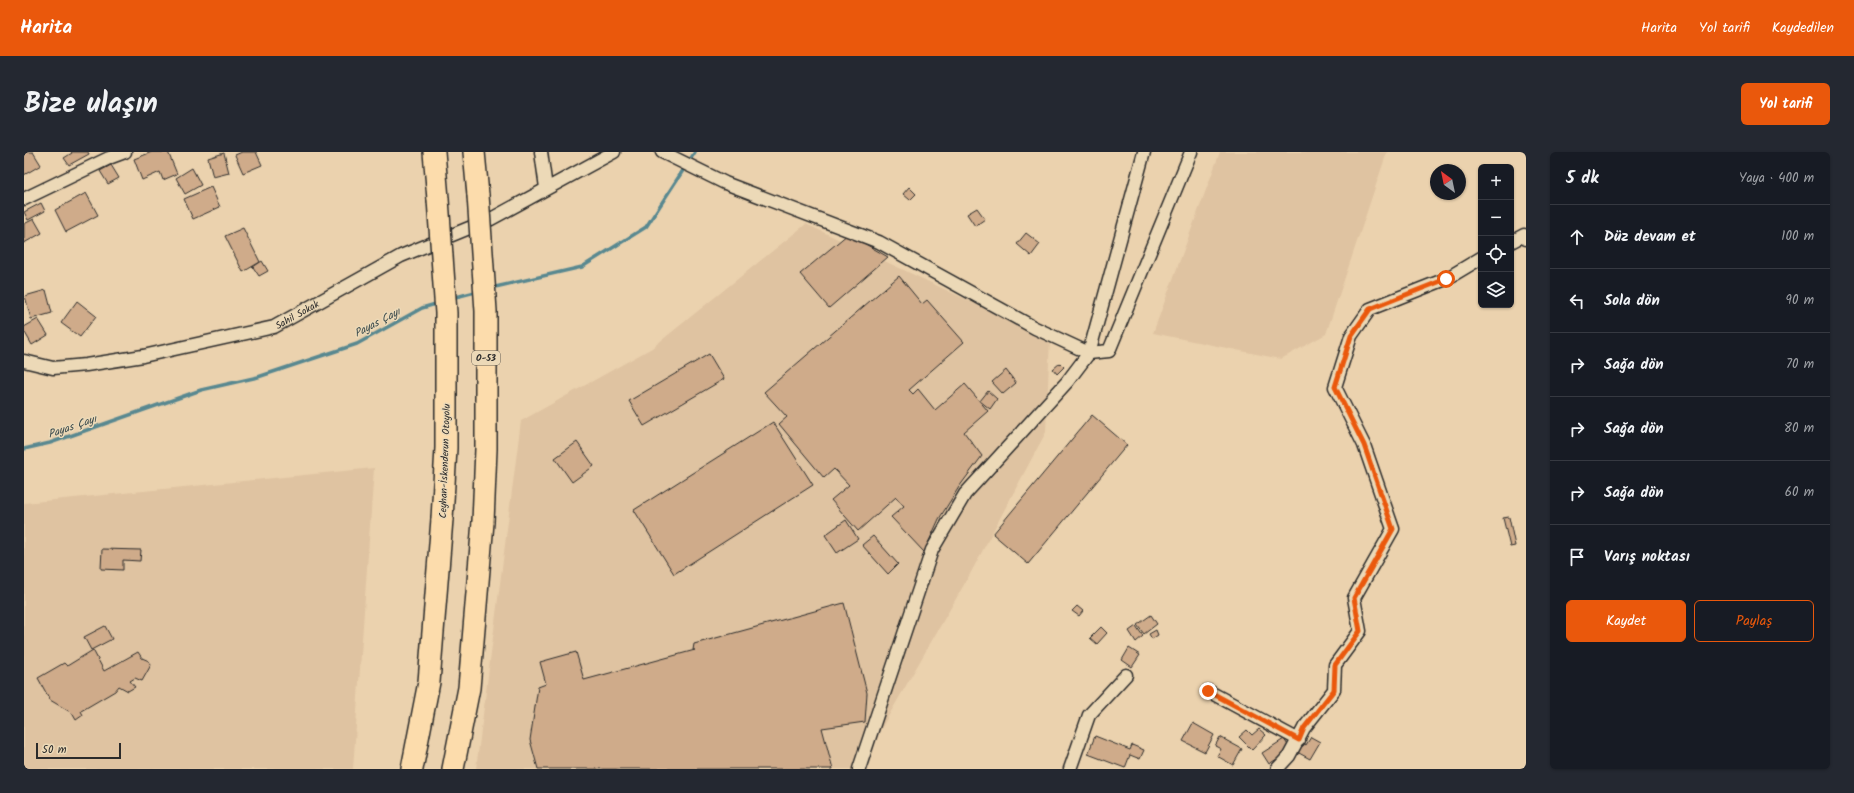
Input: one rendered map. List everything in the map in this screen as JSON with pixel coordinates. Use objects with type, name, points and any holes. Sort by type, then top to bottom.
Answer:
[{"type":"highway","name":"Ceyhan-İskenderun Otoyolu","points":[[412,769],[429,682],[446,448],[446,313],[434,152]]},
{"type":"highway","name":"O-53","points":[[453,769],[468,688],[483,522],[486,450],[486,311],[474,152]]},
{"type":"street","points":[[24,199],[109,158],[125,152]]},
{"type":"street","points":[[541,152],[546,188]]},
{"type":"street","name":"Sahil Sokak","points":[[24,361],[53,368],[86,365],[143,356],[274,327],[401,256],[491,219],[614,152]]},
{"type":"street","points":[[859,769],[932,550],[965,494],[1067,382],[1089,353],[1144,152]]},
{"type":"street","points":[[664,153],[725,183],[879,242],[1035,328],[1089,353],[1109,351],[1191,152]]},
{"type":"street","points":[[1514,241],[1525,236]]},
{"type":"street","points":[[1278,769],[1289,756],[1299,740],[1304,728],[1334,690],[1335,665],[1360,631],[1354,598],[1393,529],[1364,445],[1335,387],[1351,336],[1370,309],[1446,279],[1478,260]]},
{"type":"street","points":[[1070,769],[1089,715],[1126,675]]},
{"type":"street","points":[[1208,691],[1299,740]]},
{"type":"shaded area","points":[[1220,152],[1387,152],[1326,334],[1281,359],[1153,333]]},
{"type":"shaded area","points":[[806,224],[1050,339],[1046,432],[969,576],[858,769],[476,769],[521,421],[652,348]]},
{"type":"shaded area","points":[[374,468],[353,769],[24,769],[24,503]]},
{"type":"building","points":[[24,152],[33,152],[41,165],[24,175]]},
{"type":"building","points":[[71,152],[88,152],[89,154],[69,165],[64,158],[72,153]]},
{"type":"building","points":[[152,152],[168,152],[177,174],[163,180],[160,172],[142,180],[134,159]]},
{"type":"building","points":[[242,152],[256,152],[262,165],[243,173],[235,155]]},
{"type":"building","points":[[224,153],[229,173],[213,177],[208,158]]},
{"type":"building","points":[[111,165],[119,178],[108,184],[100,171]]},
{"type":"building","points":[[192,168],[201,185],[185,194],[176,178]]},
{"type":"building","points":[[211,187],[220,207],[193,219],[184,199]]},
{"type":"building","points":[[909,187],[916,194],[910,200],[903,194]]},
{"type":"building","points":[[86,193],[98,215],[66,232],[55,210]]},
{"type":"building","points":[[41,203],[45,211],[28,220],[24,212]]},
{"type":"building","points":[[977,208],[985,219],[975,226],[967,214]]},
{"type":"building","points":[[34,219],[42,233],[24,243],[24,224]]},
{"type":"building","points":[[243,228],[260,262],[243,272],[225,236]]},
{"type":"building","points":[[1026,233],[1040,244],[1031,256],[1017,244]]},
{"type":"building","points":[[848,234],[888,257],[829,308],[800,274]]},
{"type":"building","points":[[262,261],[268,271],[259,276],[253,267]]},
{"type":"building","points":[[899,276],[922,304],[927,300],[964,342],[909,390],[913,394],[918,389],[935,410],[965,384],[988,411],[964,432],[982,456],[959,487],[939,519],[924,552],[891,517],[904,506],[896,497],[858,531],[831,500],[849,485],[834,469],[824,478],[779,424],[787,417],[764,392]]},
{"type":"building","points":[[46,290],[52,313],[31,319],[25,296]]},
{"type":"building","points":[[77,301],[96,316],[80,337],[61,323]]},
{"type":"building","points":[[38,319],[48,335],[32,345],[24,331],[24,327]]},
{"type":"building","points":[[709,354],[724,379],[644,426],[629,401]]},
{"type":"building","points":[[1060,363],[1064,367],[1057,374],[1053,369]]},
{"type":"building","points":[[1006,370],[1016,383],[1003,394],[992,382]]},
{"type":"building","points":[[988,391],[997,399],[990,409],[980,401]]},
{"type":"building","points":[[1092,415],[1127,445],[1028,564],[993,534]]},
{"type":"building","points":[[773,422],[813,485],[674,574],[634,510]]},
{"type":"building","points":[[577,442],[594,466],[572,482],[555,458]]},
{"type":"building","points":[[1509,517],[1515,546],[1510,547],[1503,518]]},
{"type":"building","points":[[846,520],[858,539],[837,553],[825,535]]},
{"type":"building","points":[[873,536],[898,564],[888,574],[862,545]]},
{"type":"building","points":[[102,549],[141,550],[140,561],[123,560],[123,570],[101,569]]},
{"type":"building","points":[[844,603],[867,693],[865,722],[822,728],[833,769],[538,769],[530,740],[538,687],[546,684],[540,662],[576,652],[584,680],[695,650],[693,650],[694,644]]},
{"type":"building","points":[[1077,606],[1083,611],[1079,616],[1072,611]]},
{"type":"building","points":[[1151,615],[1157,624],[1144,634],[1137,625]]},
{"type":"building","points":[[105,626],[112,639],[91,650],[84,637]]},
{"type":"building","points":[[1136,626],[1143,636],[1136,642],[1129,631]]},
{"type":"building","points":[[1101,627],[1107,633],[1097,644],[1090,638]]},
{"type":"building","points":[[1156,630],[1158,635],[1152,639],[1149,634]]},
{"type":"building","points":[[1129,648],[1140,655],[1132,667],[1122,660]]},
{"type":"building","points":[[93,650],[104,671],[138,652],[142,658],[149,661],[151,665],[142,681],[135,678],[130,681],[135,687],[128,691],[119,686],[115,691],[81,711],[83,715],[76,720],[72,713],[50,700],[38,678],[64,663],[67,666]]},
{"type":"building","points":[[1193,723],[1214,735],[1205,752],[1183,741]]},
{"type":"building","points":[[1259,729],[1266,735],[1252,750],[1239,737],[1247,730],[1252,735]]},
{"type":"building","points":[[1095,736],[1130,750],[1132,745],[1144,750],[1140,759],[1130,755],[1125,768],[1088,754]]},
{"type":"building","points":[[1220,737],[1242,749],[1233,765],[1217,756],[1221,749],[1215,746]]},
{"type":"building","points":[[1311,737],[1320,742],[1310,759],[1297,752],[1302,742],[1306,745]]},
{"type":"building","points":[[1284,739],[1291,750],[1269,764],[1262,753]]},
{"type":"waterway","name":"Payas Çayı","points":[[491,288],[582,267],[646,227],[695,152]]},
{"type":"waterway","name":"Payas Çayı","points":[[452,298],[479,291]]},
{"type":"waterway","name":"Payas Çayı","points":[[24,449],[50,443],[201,390],[258,377],[357,344],[422,308],[439,303]]},
{"type":"route","points":[[1208,691],[1299,740],[1304,728],[1334,690],[1335,665],[1360,631],[1354,598],[1393,529],[1364,445],[1335,387],[1351,336],[1370,309],[1446,279]]}]
